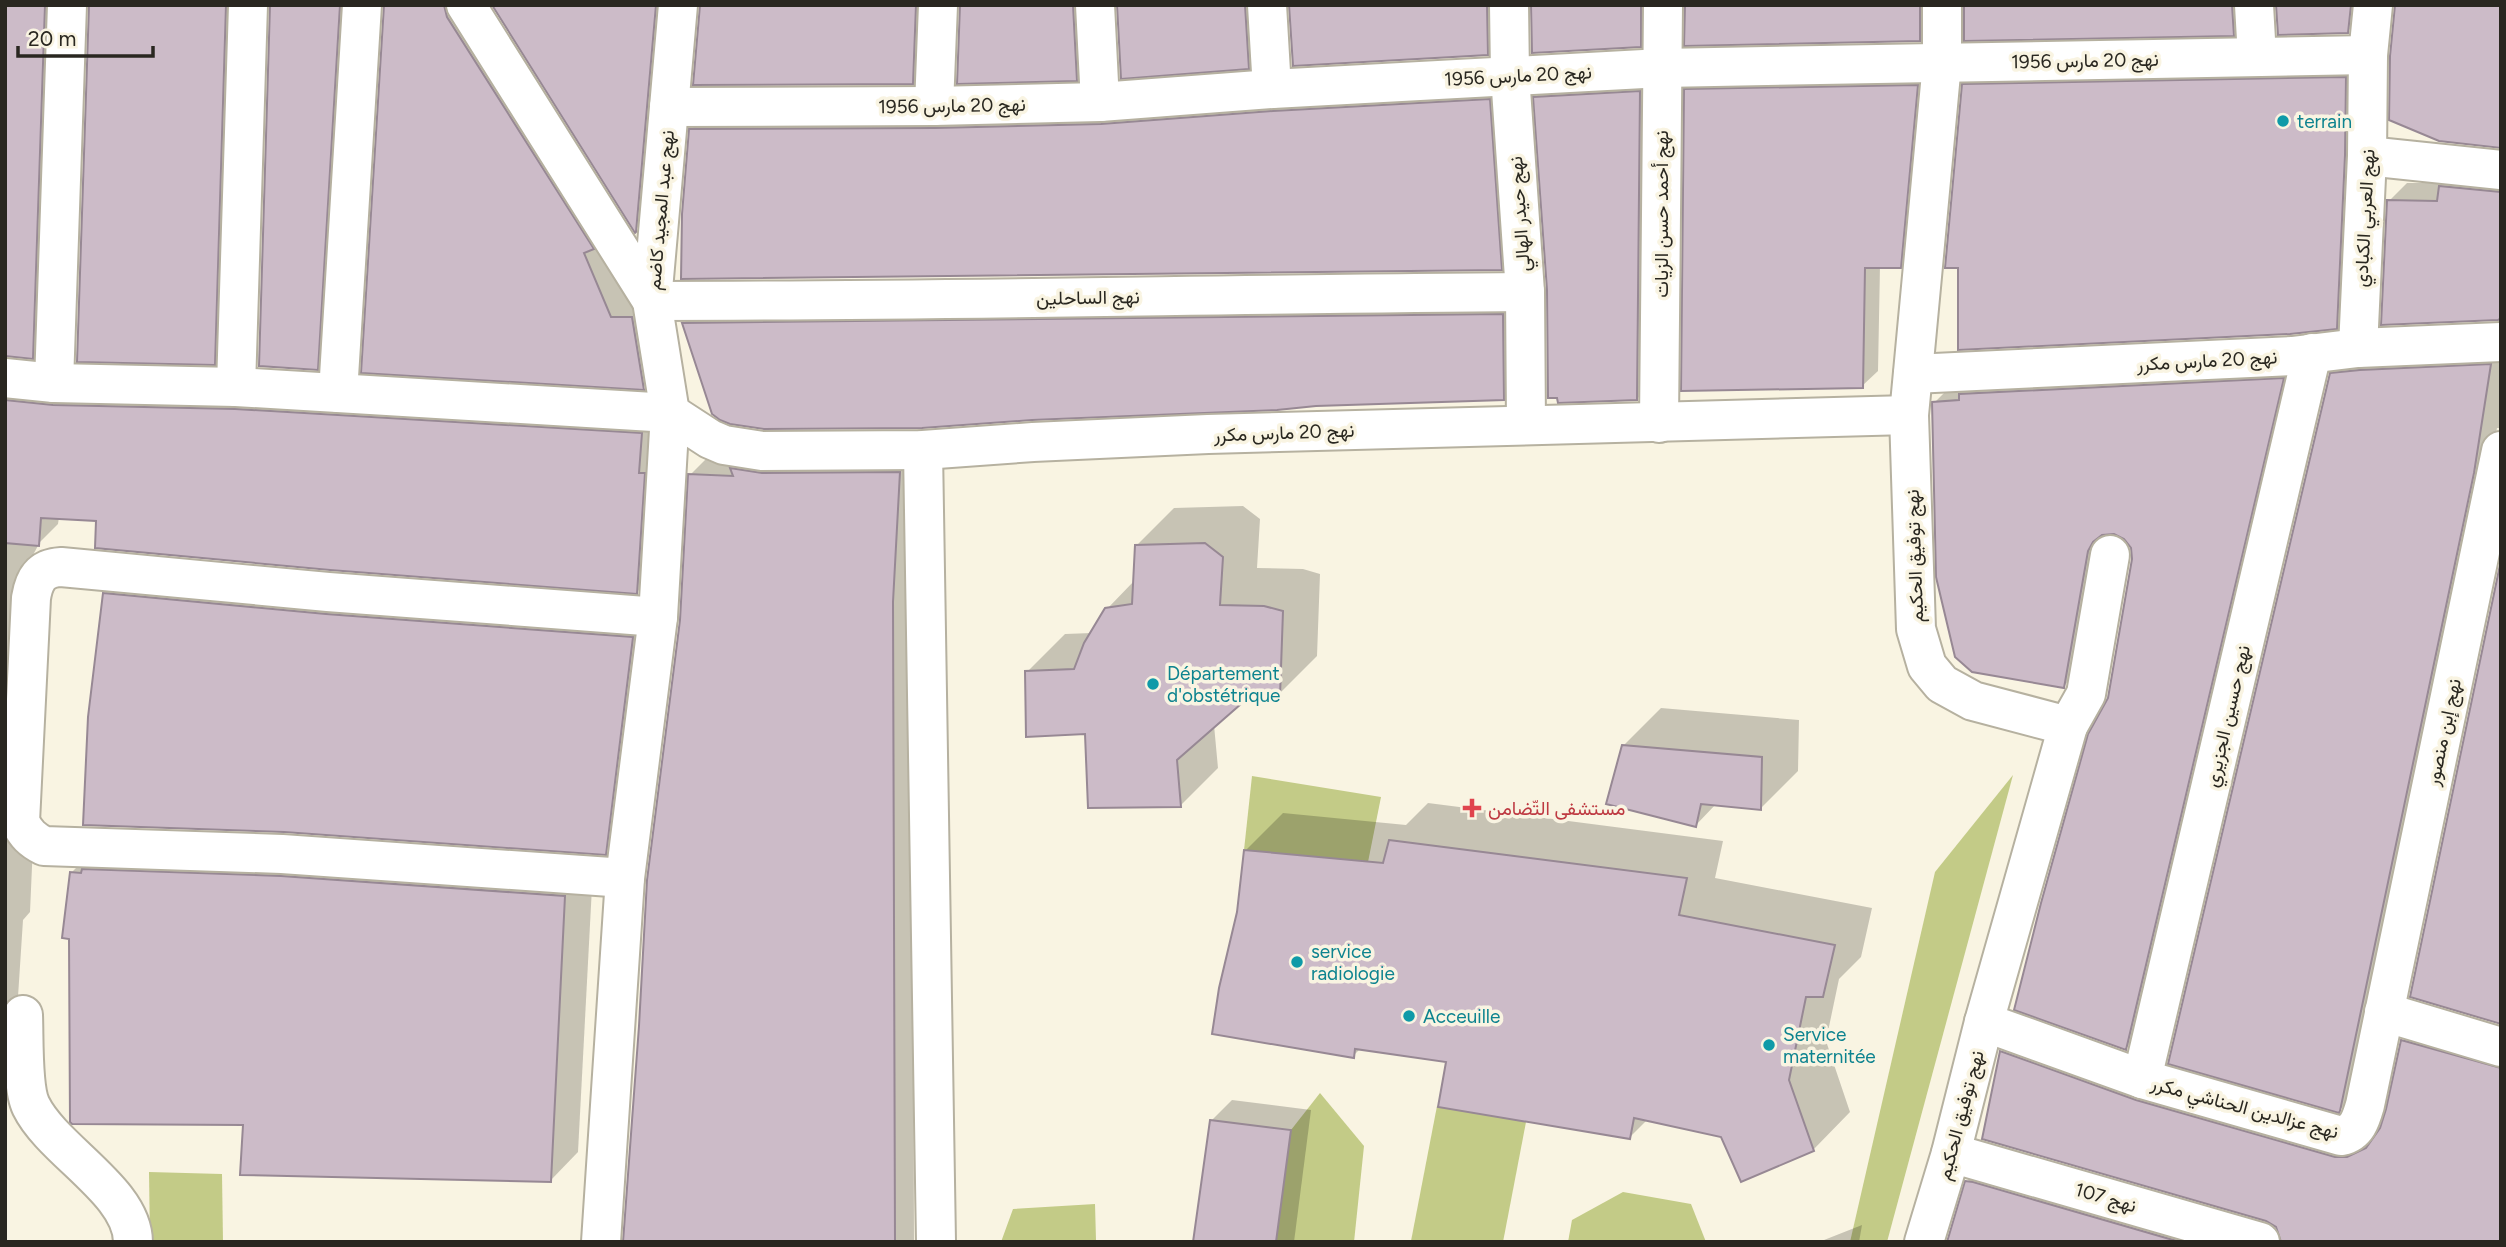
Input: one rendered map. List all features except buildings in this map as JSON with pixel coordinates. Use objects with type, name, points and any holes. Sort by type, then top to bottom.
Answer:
[{"type":"street","points":[[54,383],[66,5]]},
{"type":"street","points":[[236,387],[248,5]]},
{"type":"street","points":[[338,393],[362,5]]},
{"type":"street","points":[[466,5],[652,301]]},
{"type":"street","name":"نهج عبد المجيد كاضم","points":[[601,1242],[625,878],[658,617],[670,413],[652,301],[678,5]]},
{"type":"street","points":[[934,106],[938,5]]},
{"type":"street","points":[[1095,5],[1100,102]]},
{"type":"street","points":[[1267,5],[1272,89]]},
{"type":"street","name":"نهج حيدر الهالي","points":[[1509,5],[1510,75],[1525,292],[1526,424]]},
{"type":"street","name":"نهج أحمد حسن الزيات","points":[[1659,423],[1663,5]]},
{"type":"street","name":"نهج توفيق الحكيم","points":[[1924,1242],[1951,1153],[1984,1022],[2067,726],[1973,701],[1942,684],[1927,666],[1916,629],[1909,415],[1942,63],[1942,5]]},
{"type":"street","points":[[2254,5],[2257,57]]},
{"type":"street","name":"نهج العربي الكبادي","points":[[2358,348],[2367,156],[2368,55],[2373,5]]},
{"type":"street","name":"نهج 20 مارس 1956","points":[[669,107],[1100,102],[1272,89],[1662,68],[2368,55]]},
{"type":"street","points":[[2367,156],[2501,170]]},
{"type":"street","name":"نهج الساحلين","points":[[652,301],[857,301],[1525,292]]},
{"type":"street","name":"نهج 20 مارس مكرر","points":[[1913,374],[2278,357],[2358,348],[2501,342]]},
{"type":"street","name":"نهج حسين الجزيري","points":[[2142,1079],[2312,353]]},
{"type":"street","points":[[5,378],[54,383],[236,387],[670,413]]},
{"type":"street","name":"نهج 20 مارس مكرر","points":[[670,413],[724,445],[762,451],[923,450],[1195,435],[1909,415]]},
{"type":"street","points":[[923,450],[936,1242]]},
{"type":"street","name":"نهج إبن منصور","points":[[2384,1012],[2501,451]]},
{"type":"street","points":[[2067,726],[2086,694],[2110,555]]},
{"type":"street","points":[[625,878],[282,854],[44,846],[33,841],[20,822],[31,598],[35,580],[41,573],[61,567],[328,592],[658,617]]},
{"type":"street","points":[[2384,1012],[2501,1047]]},
{"type":"street","name":"نهج عزالدين الحناشي مكرر","points":[[1984,1022],[2142,1079],[2341,1136],[2349,1135],[2361,1119],[2384,1012]]},
{"type":"street","points":[[23,1015],[30,1106],[54,1137],[120,1204],[128,1220],[133,1242]]},
{"type":"street","name":"نهج 107","points":[[1951,1153],[2260,1242]]},
{"type":"green space","points":[[2013,775],[1887,1242],[1850,1242],[1935,872]]},
{"type":"green space","points":[[1252,776],[1381,797],[1368,862],[1244,850]]},
{"type":"green space","points":[[1320,1093],[1364,1146],[1354,1242],[1276,1242],[1291,1130]]},
{"type":"green space","points":[[1437,1106],[1526,1122],[1503,1242],[1411,1241]]},
{"type":"green space","points":[[149,1172],[222,1174],[223,1242],[150,1242]]},
{"type":"green space","points":[[1623,1192],[1691,1204],[1706,1242],[1568,1242],[1572,1220]]},
{"type":"green space","points":[[1095,1204],[1096,1240],[1100,1242],[1001,1242],[1013,1209]]},
{"type":"place","name":"terrain","points":[[2283,121]]},
{"type":"place","name":"Département d'obstétrique","points":[[1153,684]]},
{"type":"place","name":"مستشفى التّضامن","points":[[1472,808]]},
{"type":"place","name":"service radiologie","points":[[1297,962]]},
{"type":"place","name":"Acceuille","points":[[1409,1016]]},
{"type":"place","name":"Service maternitée","points":[[1769,1045]]}]
